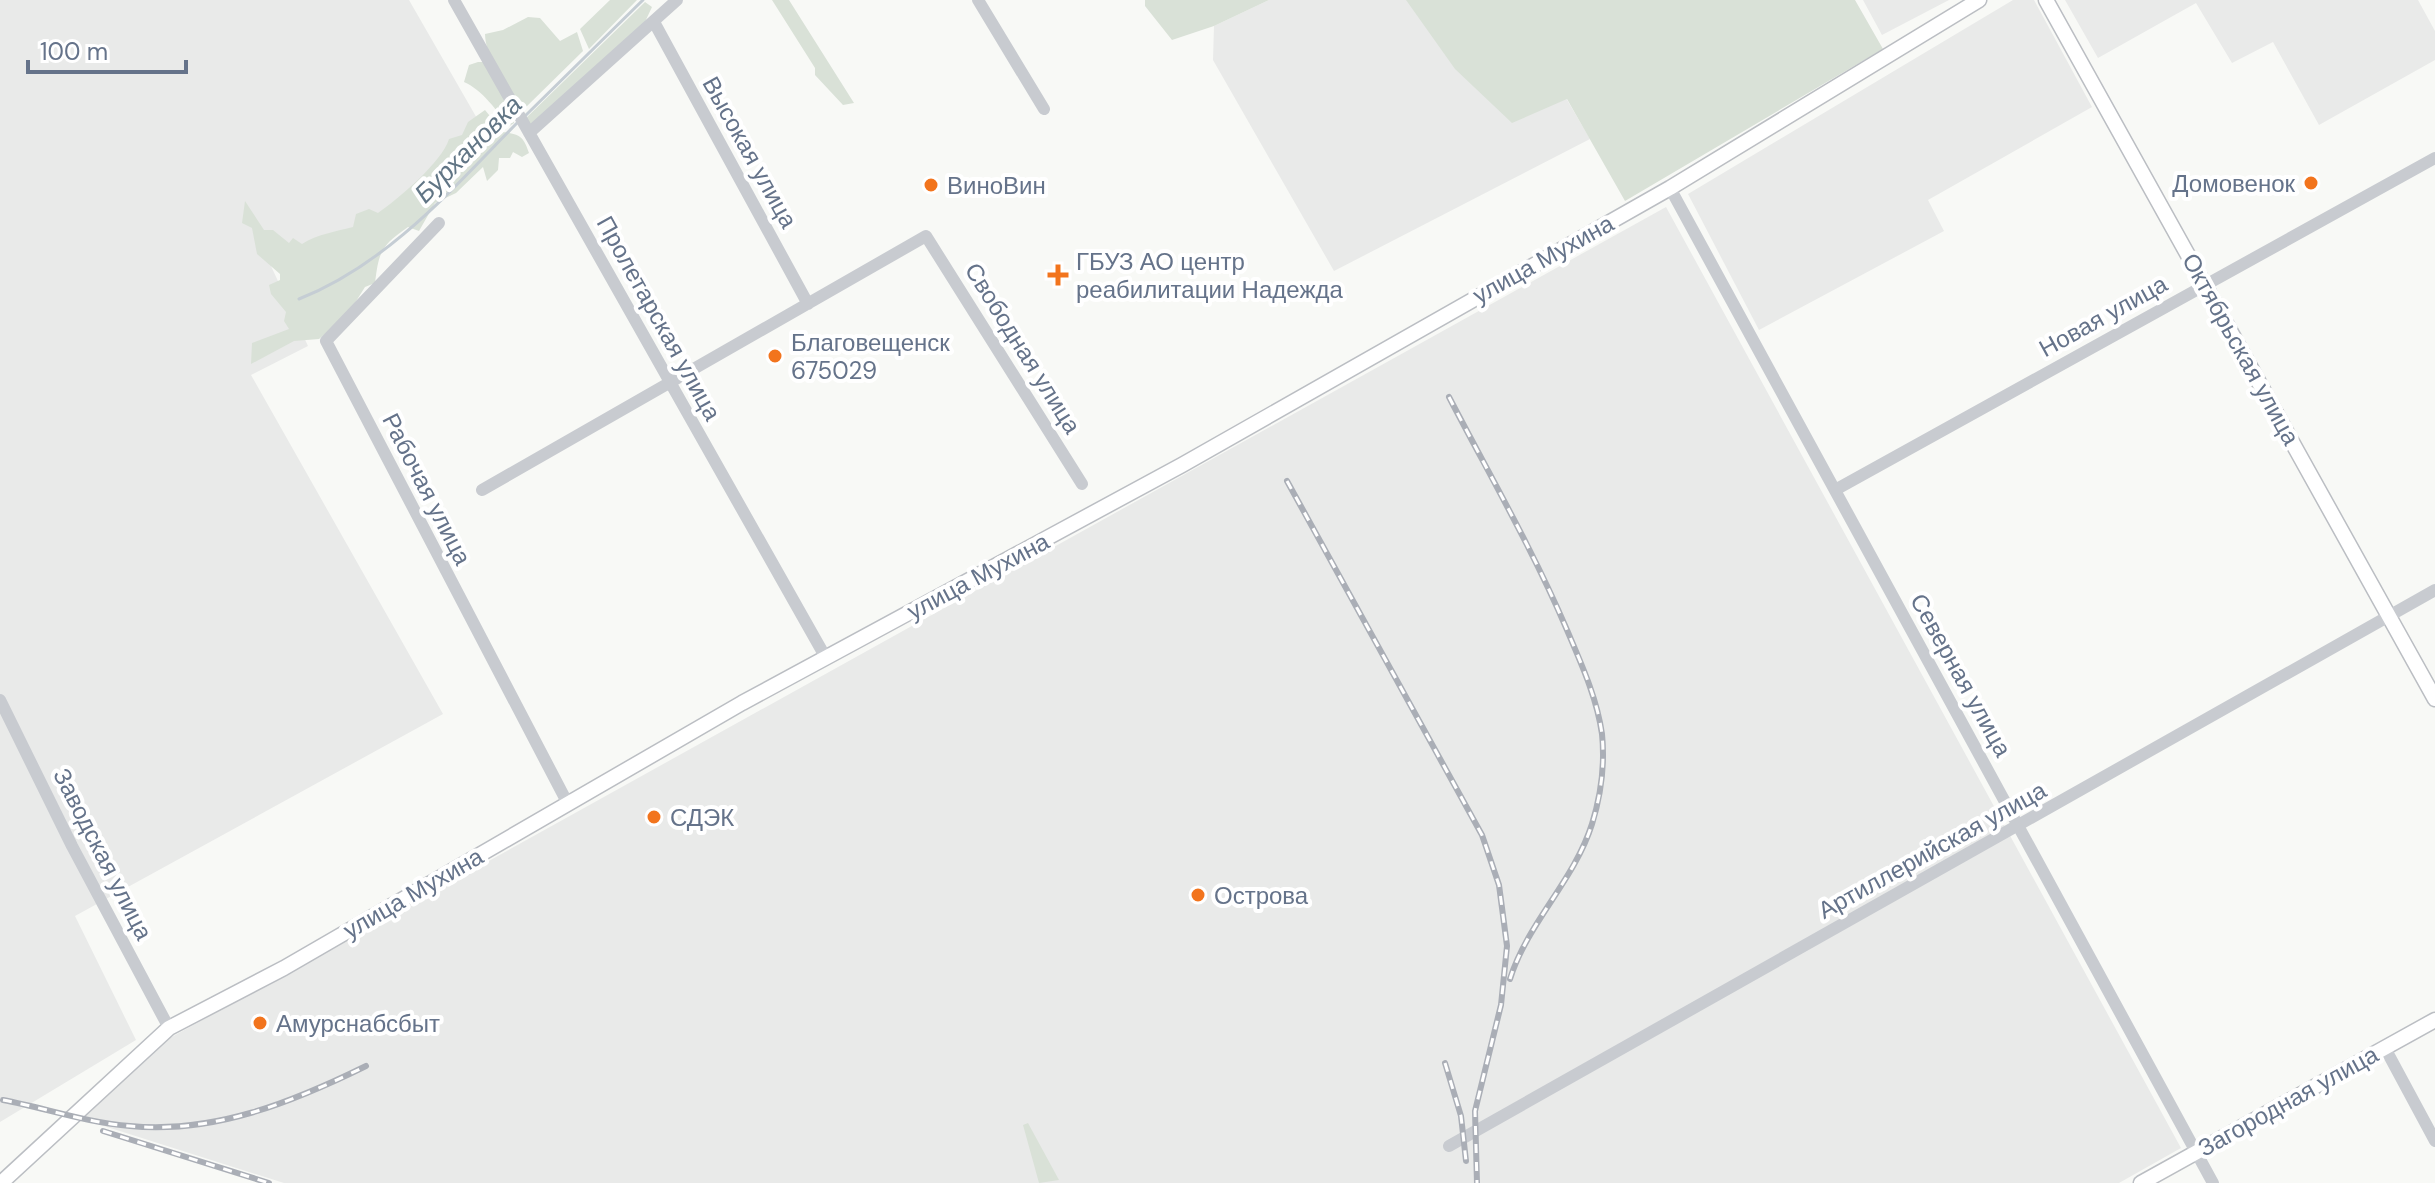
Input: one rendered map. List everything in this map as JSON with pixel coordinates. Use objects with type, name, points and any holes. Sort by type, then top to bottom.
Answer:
[{"type":"main road","name":"улица Мухина","points":[[1,1183],[169,1028],[298,960],[567,802],[1182,465],[1670,188],[1979,0]]},
{"type":"main road","name":"Октябрьская улица","points":[[2046,0],[2435,699]]},
{"type":"main road","name":"Загородная улица","points":[[2141,1183],[2435,1020]]},
{"type":"street","name":"Пролетарская улица","points":[[454,0],[826,658]]},
{"type":"street","points":[[524,124],[654,22],[677,0]]},
{"type":"street","points":[[978,0],[1044,109]]},
{"type":"street","name":"Высокая улица","points":[[654,22],[808,304]]},
{"type":"street","name":"Новая улица","points":[[1835,490],[2435,158]]},
{"type":"street","name":"Северная улица","points":[[1670,188],[2213,1183]]},
{"type":"street","name":"Рабочая улица","points":[[439,223],[326,341],[567,802]]},
{"type":"street","name":"Свободная улица","points":[[808,304],[926,236],[1082,484]]},
{"type":"street","points":[[482,490],[808,304]]},
{"type":"street","name":"Артиллерийская улица","points":[[1449,1146],[2435,590]]},
{"type":"street","name":"Заводская улица","points":[[0,700],[169,1028]]},
{"type":"street","points":[[2385,1048],[2435,1141]]},
{"type":"shaded area","points":[[0,0],[409,0],[482,127],[395,221],[271,266],[308,346],[251,375],[443,714],[75,916],[136,1040],[0,1122]]},
{"type":"shaded area","points":[[610,0],[637,0],[589,49],[580,29]]},
{"type":"shaded area","points":[[772,0],[789,0],[854,103],[843,105],[815,75],[815,68]]},
{"type":"shaded area","points":[[1145,0],[1269,0],[1214,26],[1172,40],[1145,6]]},
{"type":"shaded area","points":[[1269,0],[1407,0],[1566,98],[1590,139],[1334,271],[1213,60],[1214,26]]},
{"type":"shaded area","points":[[1406,0],[1855,0],[1883,49],[1625,201],[1567,99],[1512,123],[1455,69]]},
{"type":"shaded area","points":[[1863,0],[1949,0],[1882,35]]},
{"type":"shaded area","points":[[2013,0],[2034,0],[2092,107],[1928,200],[1944,231],[1759,330],[1688,194]]},
{"type":"shaded area","points":[[2065,0],[2418,0],[2435,31],[2435,60],[2319,125],[2273,42],[2232,63],[2196,3],[2098,58]]},
{"type":"shaded area","points":[[645,2],[652,7],[644,24],[529,127],[525,119]]},
{"type":"shaded area","points":[[528,17],[540,18],[560,41],[577,32],[583,51],[523,110],[489,55],[485,34],[503,30]]},
{"type":"shaded area","points":[[485,62],[514,115],[514,123],[508,127],[483,95],[464,82],[469,65]]},
{"type":"shaded area","points":[[485,110],[503,132],[520,137],[529,153],[522,157],[513,152],[510,158],[499,158],[498,170],[487,181],[483,167],[456,193],[435,203],[419,231],[408,227],[392,239],[380,256],[375,283],[365,287],[348,314],[319,339],[294,341],[251,364],[252,343],[289,329],[284,321],[286,312],[271,294],[269,285],[280,280],[280,274],[257,254],[252,228],[242,223],[245,201],[264,230],[273,230],[289,243],[293,238],[302,244],[353,227],[356,214],[369,209],[378,213],[429,169],[449,139],[462,135],[468,122]]},
{"type":"shaded area","points":[[1666,207],[2181,1148],[2119,1183],[284,1183],[82,1119],[170,1038]]},
{"type":"shaded area","points":[[1028,1123],[1059,1180],[1039,1183],[1023,1125]]},
{"type":"waterway","name":"Бурхановка","points":[[524,117],[643,0]]},
{"type":"waterway","name":"Бурхановка","points":[[299,299],[362,266],[390,245],[444,198],[518,122]]},
{"type":"railway","points":[[1449,397],[1554,600],[1588,681],[1602,734],[1602,779],[1592,824],[1574,864],[1528,939],[1510,979]]},
{"type":"railway","points":[[1287,481],[1482,835],[1499,885],[1507,946],[1501,1005],[1475,1111],[1477,1183]]},
{"type":"railway","points":[[1445,1063],[1461,1116],[1466,1161]]},
{"type":"railway","points":[[3,1100],[114,1124],[192,1125],[281,1103],[366,1066]]},
{"type":"railway","points":[[103,1131],[269,1183]]},
{"type":"place","name":"Домовенок","points":[[2311,183]]},
{"type":"place","name":"ВиноВин","points":[[931,185]]},
{"type":"place","name":"ГБУЗ АО центр реабилитации Надежда","points":[[1058,275]]},
{"type":"place","name":"Благовещенск 675029","points":[[775,356]]},
{"type":"place","name":"СДЭК","points":[[654,817]]},
{"type":"place","name":"Острова","points":[[1198,895]]},
{"type":"place","name":"Амурснабсбыт","points":[[260,1023]]}]
